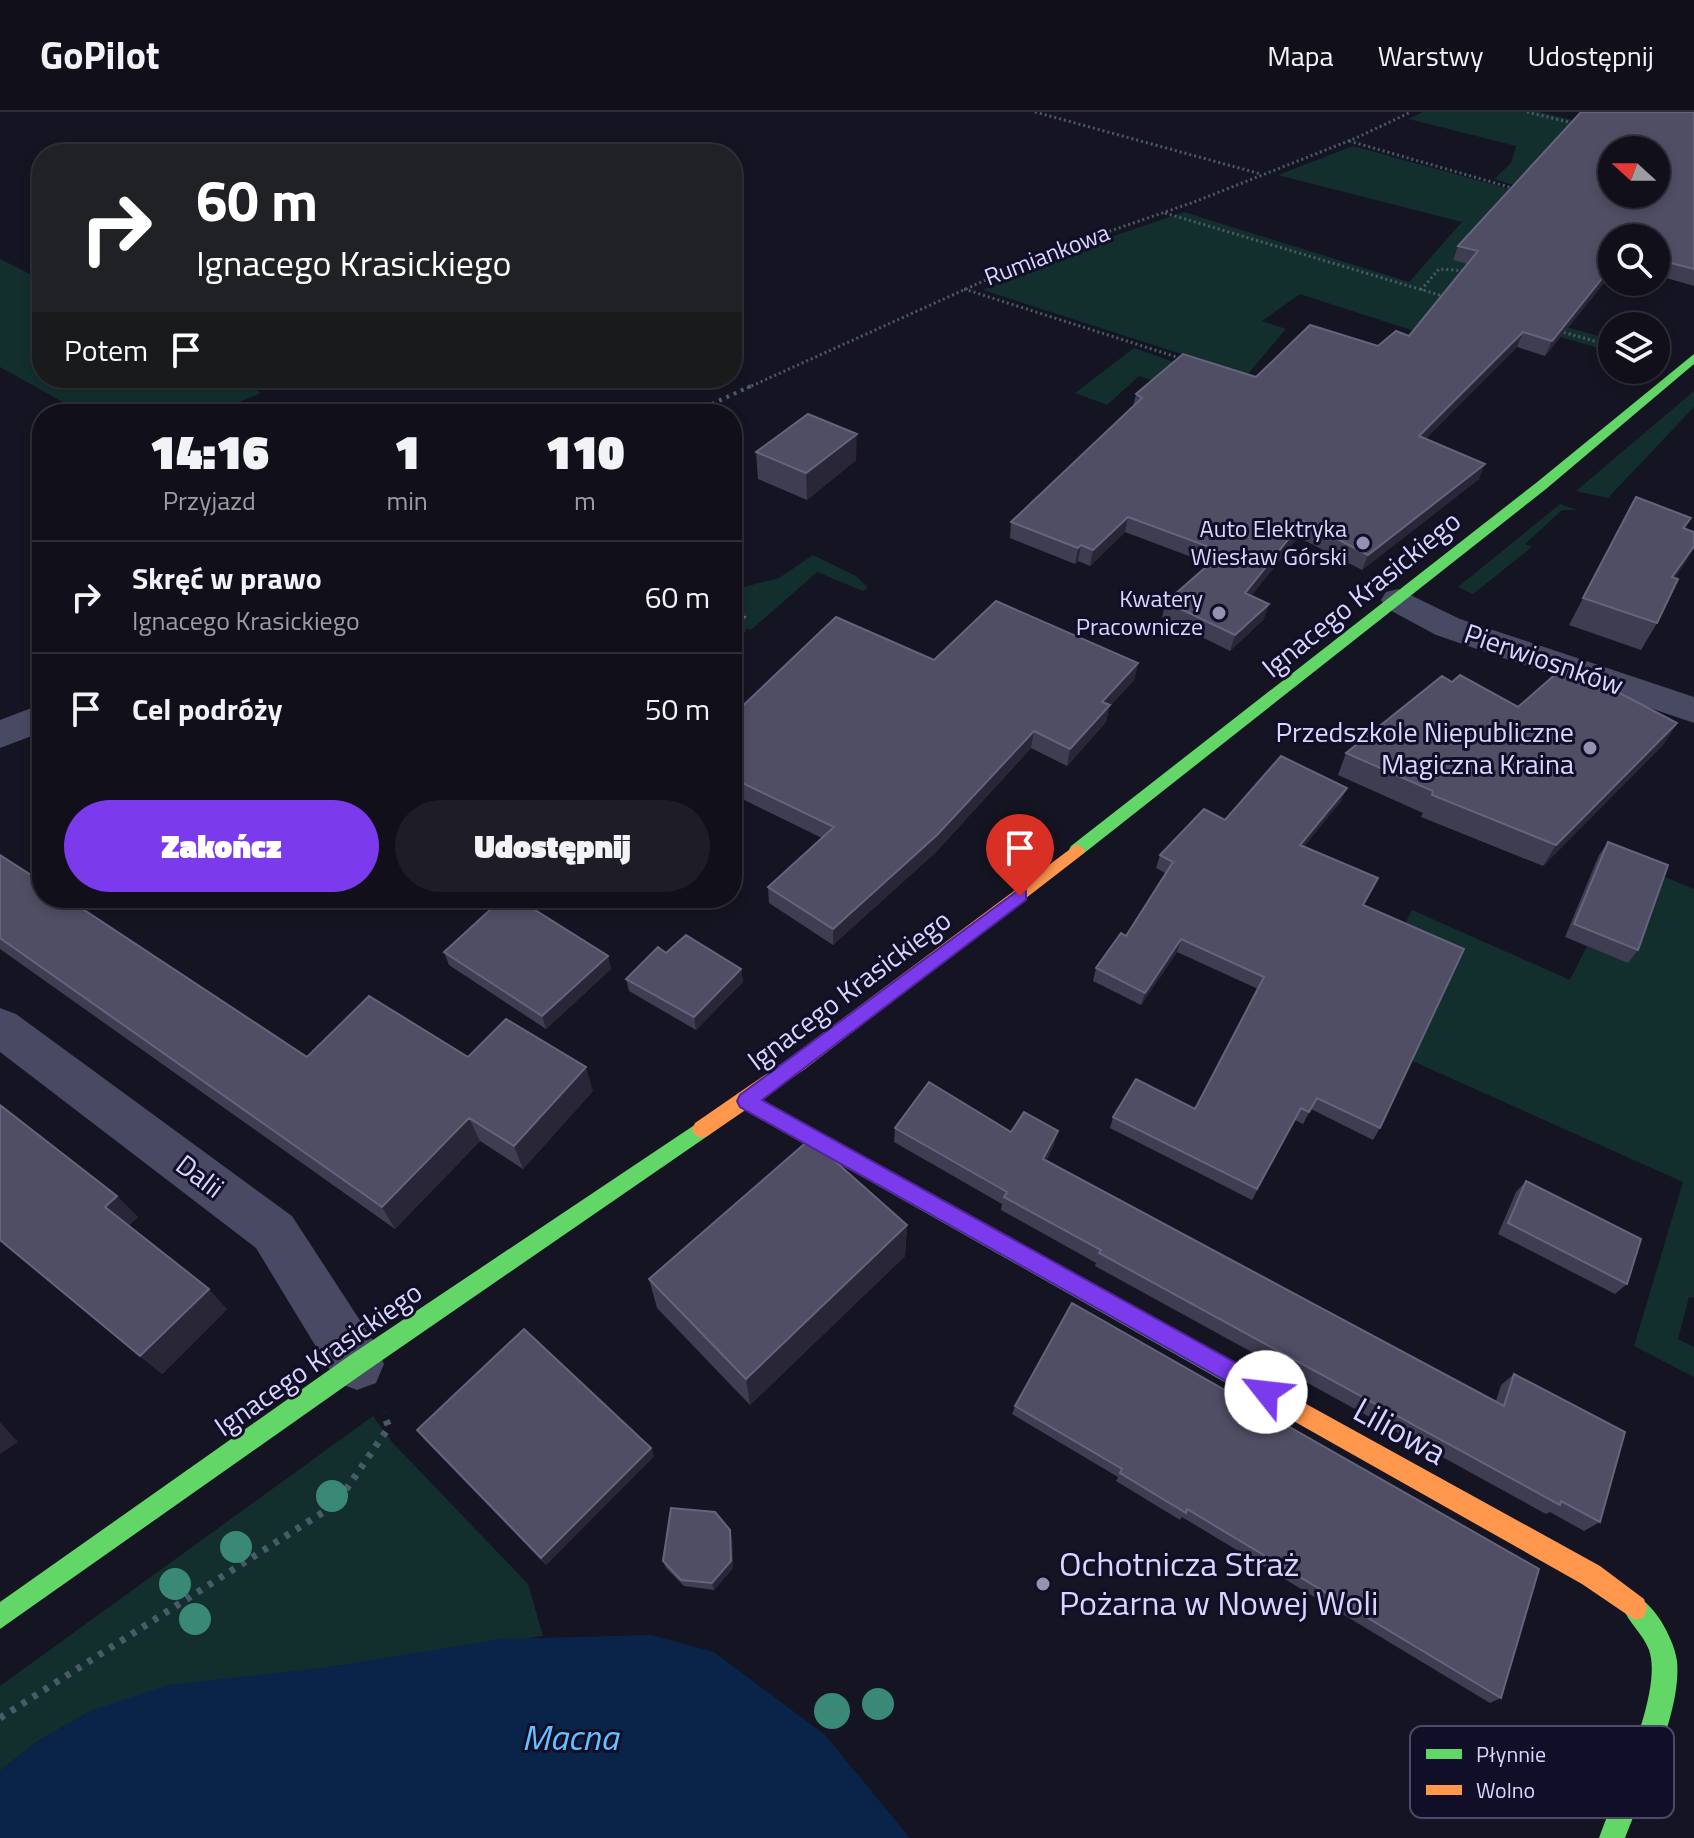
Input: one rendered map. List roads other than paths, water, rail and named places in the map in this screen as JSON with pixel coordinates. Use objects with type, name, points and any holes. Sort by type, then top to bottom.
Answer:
[{"type":"street","name":"Ignacego Krasickiego","points":[[0,1617],[367,1382],[746,1101],[997,913],[1398,600],[1694,358]]},
{"type":"street","name":"Pierwiosnków","points":[[1398,600],[1448,627],[1694,710]]},
{"type":"street","points":[[0,735],[32,721]]},
{"type":"street","name":"Dalii","points":[[0,1027],[274,1232],[367,1382]]},
{"type":"street","name":"Liliowa","points":[[746,1101],[1550,1552],[1632,1604],[1655,1632],[1664,1661],[1664,1688],[1651,1726]]},
{"type":"street","name":"Liliowa","points":[[1612,1838],[1619,1818]]},
{"type":"water","name":"Macna","points":[[651,1635],[714,1652],[825,1735],[910,1838],[0,1838],[0,1771],[35,1743],[92,1710],[167,1685],[329,1667],[501,1639]]},
{"type":"place","name":"Auto Elektryka Wiesław Górski","points":[[1363,543]]},
{"type":"place","name":"Kwatery Pracownicze","points":[[1219,613]]},
{"type":"place","name":"Przedszkole Niepubliczne Magiczna Kraina","points":[[1590,748]]},
{"type":"place","name":"Ochotnicza Straż Pożarna w Nowej Woli","points":[[1043,1584]]}]
